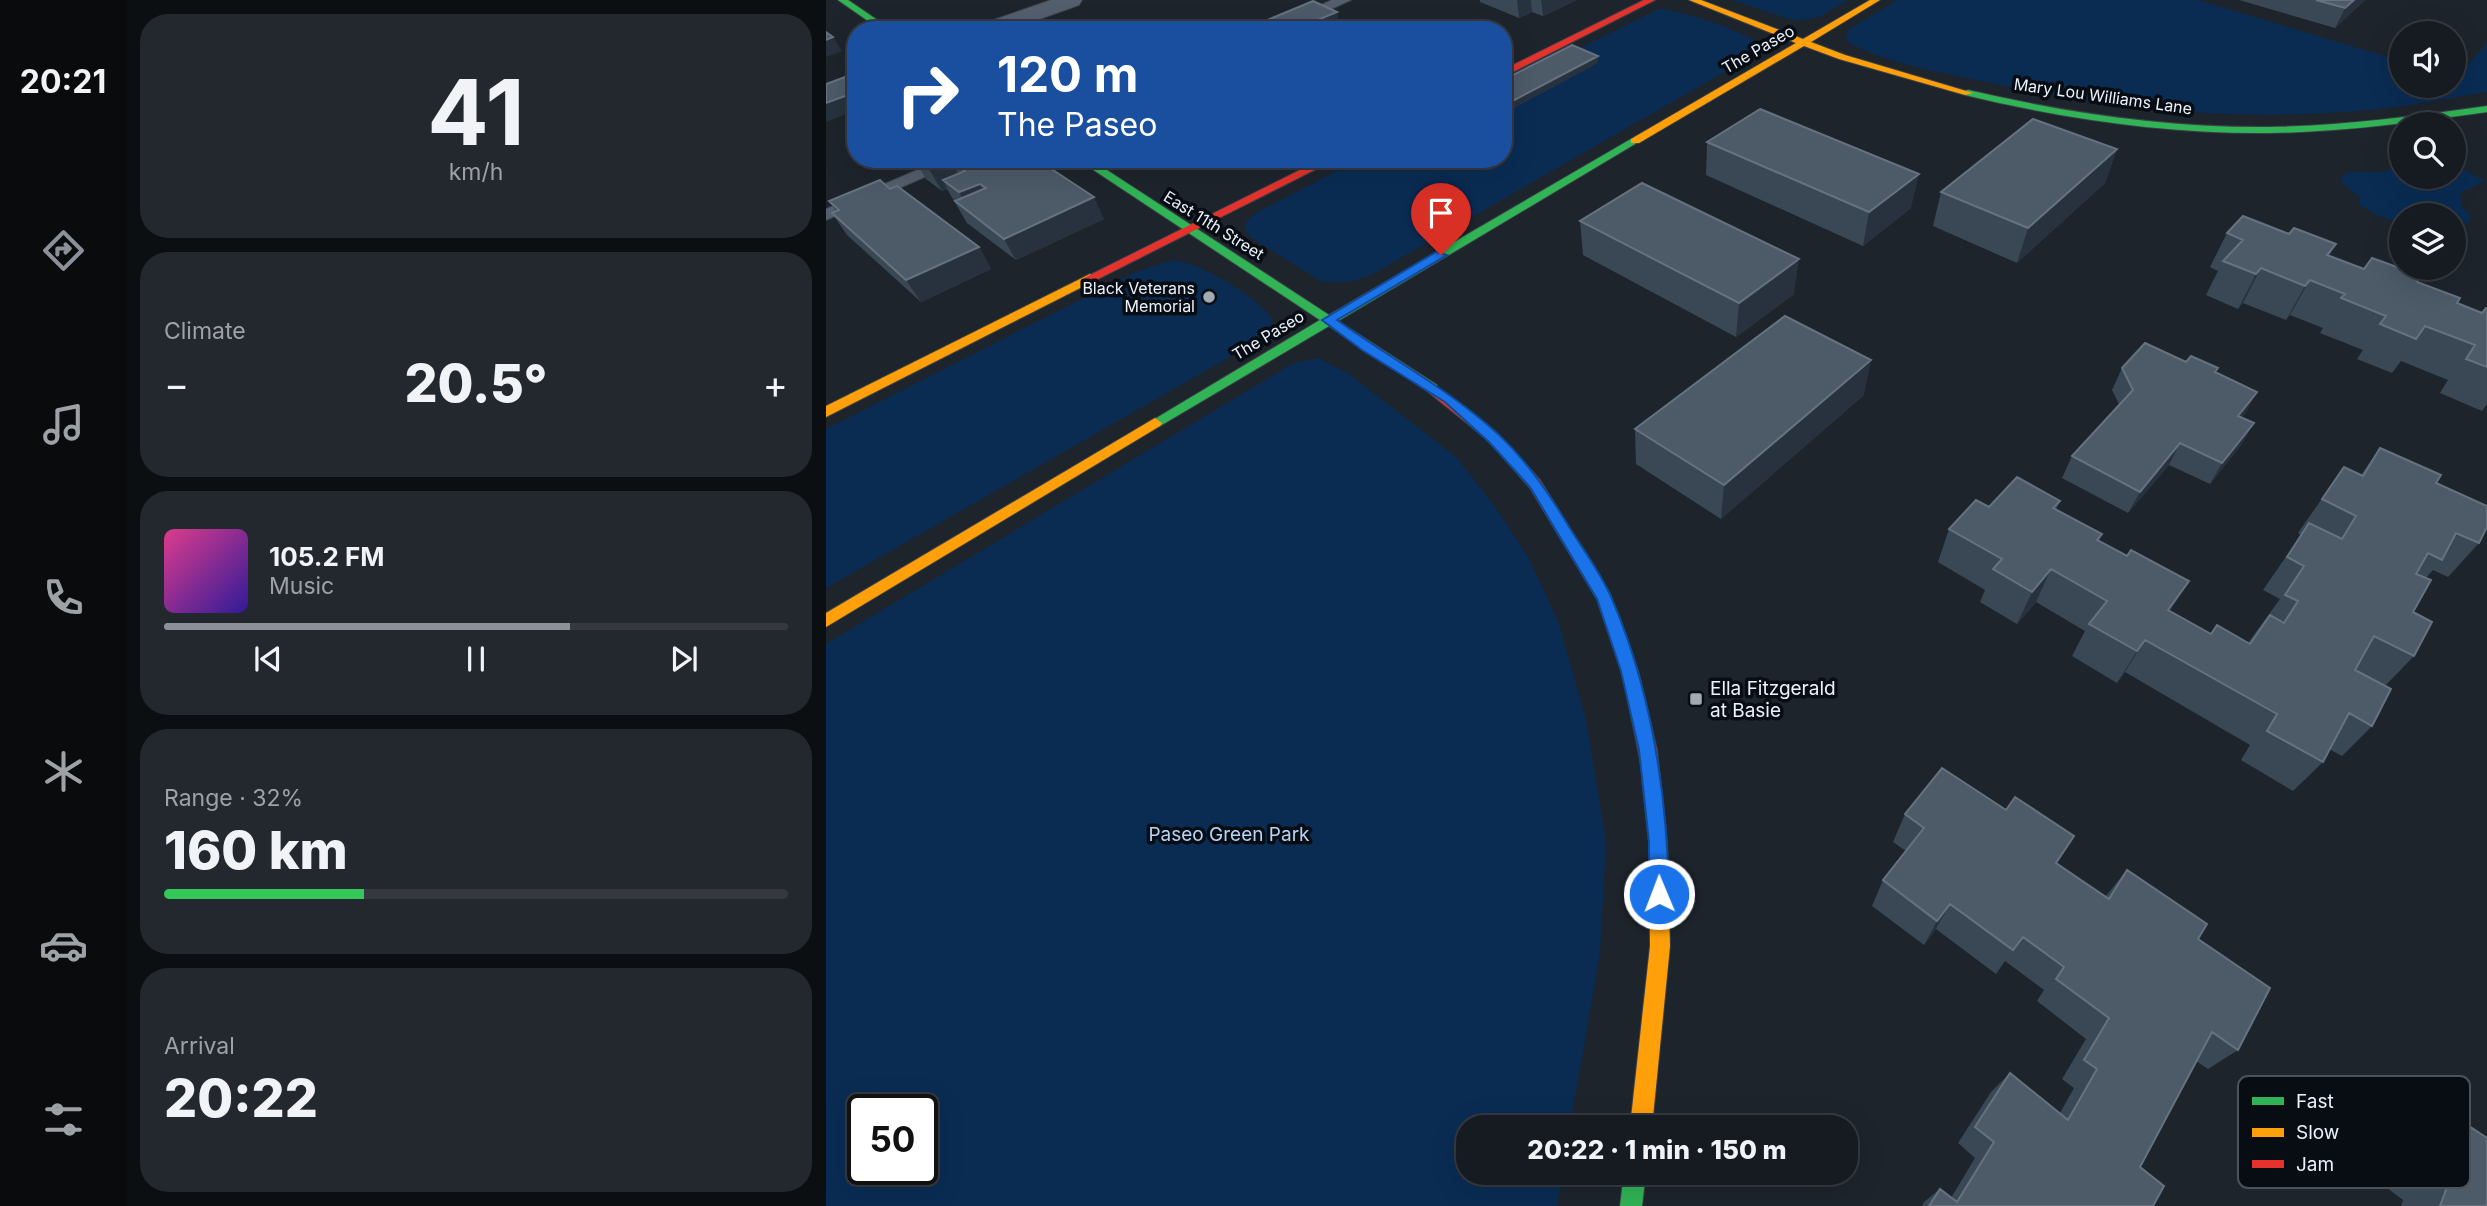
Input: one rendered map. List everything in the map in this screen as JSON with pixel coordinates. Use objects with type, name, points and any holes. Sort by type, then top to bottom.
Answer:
[{"type":"main road","points":[[842,0],[874,21]]},
{"type":"main road","points":[[1512,70],[1651,0]]},
{"type":"main road","name":"Mary Lou Williams Lane","points":[[1693,0],[1891,73],[1950,89],[2025,104],[2141,122],[2268,130],[2403,120],[2487,108]]},
{"type":"main road","name":"The Paseo","points":[[826,621],[1329,320],[1876,0]]},
{"type":"main road","name":"East 11th Street","points":[[1095,168],[1449,399],[1494,438],[1535,484],[1604,598],[1630,671],[1648,750],[1658,842],[1660,946],[1642,1115]]},
{"type":"main road","points":[[826,412],[1312,168]]},
{"type":"main road","points":[[1631,1206],[1633,1185]]},
{"type":"street","points":[[1012,21],[1071,0]]},
{"type":"lane","points":[[1294,21],[1344,0]]},
{"type":"lane","points":[[826,215],[937,168]]},
{"type":"green space","points":[[1732,0],[1848,0],[1819,17],[1795,21]]},
{"type":"green space","points":[[1898,0],[2198,0],[2389,57],[2389,98],[2452,98],[2382,109],[2317,114],[2218,114],[2118,105],[2020,89],[1907,64],[1874,54],[1846,41],[1848,30]]},
{"type":"green space","points":[[1659,9],[1713,23],[1744,35],[1763,47],[1761,51],[1371,275],[1350,282],[1322,282],[1252,238],[1245,230],[1247,220],[1256,213],[1343,168],[1512,168],[1512,82]]},
{"type":"green space","points":[[2487,43],[2487,92],[2466,96],[2466,67]]},
{"type":"green space","points":[[2389,170],[2389,189],[2466,189],[2466,171],[2485,181],[2460,193],[2461,203],[2389,203],[2389,219],[2360,205],[2360,197],[2340,181],[2346,172]]},
{"type":"green space","points":[[2466,211],[2471,217],[2466,223]]},
{"type":"green space","points":[[1172,260],[1212,273],[1254,300],[1272,319],[1270,331],[1256,342],[826,588],[826,429],[1133,273]]},
{"type":"green space","name":"Paseo Green Park","points":[[1318,358],[1349,374],[1456,457],[1496,508],[1529,559],[1558,621],[1586,720],[1606,842],[1600,953],[1572,1115],[1456,1115],[1456,1185],[1560,1185],[1557,1206],[826,1206],[826,644],[1292,364]]},
{"type":"building","points":[[2316,0],[2354,0],[2345,8]]},
{"type":"building","points":[[1313,1],[1337,12],[1316,21],[1265,21]]},
{"type":"building","points":[[1572,45],[1598,56],[1512,101],[1512,75]]},
{"type":"building","points":[[847,76],[847,95],[826,103],[826,84]]},
{"type":"building","points":[[1760,109],[1919,174],[1869,212],[1707,142]]},
{"type":"building","points":[[2033,119],[2117,149],[2028,228],[1941,192]]},
{"type":"building","points":[[961,168],[1050,168],[1094,197],[1004,239],[955,201],[986,188],[980,184],[959,192],[943,180],[965,171]]},
{"type":"building","points":[[880,180],[890,189],[897,186],[979,247],[906,280],[832,213],[839,210],[829,201]]},
{"type":"building","points":[[1642,183],[1799,259],[1739,303],[1580,221]]},
{"type":"building","points":[[2243,216],[2289,234],[2294,228],[2336,244],[2327,255],[2364,269],[2372,258],[2389,264],[2389,280],[2419,280],[2417,282],[2460,298],[2457,303],[2482,313],[2487,308],[2487,367],[2466,359],[2475,345],[2425,326],[2416,339],[2380,324],[2386,316],[2341,298],[2345,294],[2310,280],[2305,286],[2261,268],[2256,274],[2223,261],[2243,240],[2227,233]]},
{"type":"building","points":[[1785,316],[1871,360],[1724,485],[1635,429]]},
{"type":"building","points":[[2145,343],[2186,362],[2191,356],[2218,368],[2215,372],[2257,392],[2238,416],[2254,423],[2222,463],[2180,443],[2140,492],[2072,456],[2133,390],[2122,368]]},
{"type":"building","points":[[2380,448],[2441,475],[2436,483],[2487,506],[2487,527],[2479,543],[2456,533],[2442,560],[2428,553],[2416,574],[2431,580],[2413,612],[2432,622],[2414,656],[2374,636],[2355,670],[2391,689],[2372,726],[2349,713],[2323,762],[2267,731],[2277,714],[2145,640],[2137,651],[2089,624],[2107,601],[2051,569],[2032,592],[1993,569],[2002,559],[1949,529],[1976,500],[1989,507],[2017,477],[2060,501],[2053,508],[2102,534],[2097,540],[2127,556],[2131,550],[2189,581],[2168,610],[2211,634],[2217,625],[2250,644],[2270,615],[2284,623],[2298,601],[2285,595],[2304,566],[2287,557],[2309,523],[2342,539],[2356,516],[2322,499],[2344,467],[2363,476]]},
{"type":"building","points":[[1942,768],[2006,810],[2015,797],[2074,836],[2056,863],[2109,899],[2127,870],[2207,924],[2198,939],[2270,988],[2238,1050],[2212,1032],[2140,1167],[2164,1186],[2153,1206],[1929,1206],[1940,1189],[1957,1202],[1994,1142],[1975,1127],[2010,1073],[2068,1120],[2097,1069],[2084,1060],[2109,1018],[2056,979],[2064,967],[2023,937],[2013,950],[1950,904],[1937,921],[1883,880],[1924,828],[1905,814]]},
{"type":"building","points":[[2470,1127],[2487,1138],[2487,1206],[2440,1206],[2447,1188],[2470,1188]]},
{"type":"traffic: fast","points":[[842,0],[874,21]]},
{"type":"traffic: fast","points":[[1968,93],[2080,116],[2231,130],[2351,126],[2487,109]]},
{"type":"traffic: fast","points":[[1155,423],[1635,141]]},
{"type":"traffic: fast","points":[[1096,168],[1432,388]]},
{"type":"traffic: fast","points":[[1631,1206],[1633,1185]]},
{"type":"traffic: slow","points":[[1693,0],[1842,57],[1968,93]]},
{"type":"traffic: slow","points":[[1635,141],[1876,0]]},
{"type":"traffic: slow","points":[[826,412],[1090,278]]},
{"type":"traffic: slow","points":[[826,621],[1155,423]]},
{"type":"traffic: slow","points":[[1642,1115],[1660,946],[1658,842],[1651,778]]},
{"type":"traffic: jam","points":[[1512,70],[1651,0]]},
{"type":"traffic: jam","points":[[1090,278],[1313,168]]},
{"type":"traffic: jam","points":[[1432,388],[1494,438],[1535,484],[1604,598],[1630,671],[1648,750],[1651,778]]},
{"type":"place","name":"Black Veterans Memorial","points":[[1209,297]]},
{"type":"place","name":"Ella Fitzgerald at Basie","points":[[1696,699]]},
{"type":"route","points":[[1441,255],[1329,320],[1366,347],[1449,399],[1494,438],[1535,484],[1604,598],[1630,671],[1648,750],[1658,842],[1659,894]]}]
